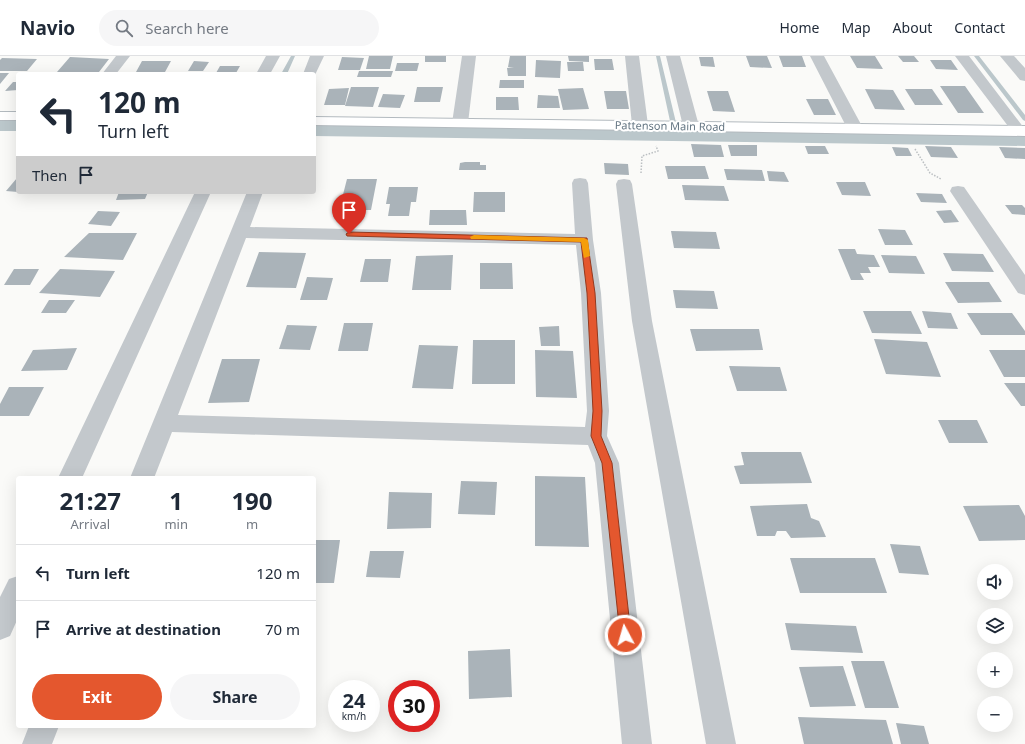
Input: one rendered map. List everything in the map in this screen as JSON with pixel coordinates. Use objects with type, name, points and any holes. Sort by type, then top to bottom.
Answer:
[{"type":"street","points":[[111,72],[123,56]]},
{"type":"street","points":[[264,72],[273,56]]},
{"type":"street","points":[[311,72],[317,56]]},
{"type":"street","points":[[460,123],[468,56]]},
{"type":"street","points":[[632,56],[644,125]]},
{"type":"street","points":[[673,56],[687,126]]},
{"type":"street","points":[[817,56],[855,128]]},
{"type":"street","points":[[962,56],[1022,131]]},
{"type":"street","points":[[1008,56],[1025,77]]},
{"type":"street","points":[[0,116],[16,116]]},
{"type":"street","name":"Pattenson Main Road","points":[[316,121],[1022,131]]},
{"type":"street","points":[[580,184],[584,240],[592,301],[598,411],[596,436],[607,463],[637,744]]},
{"type":"street","points":[[624,184],[642,321],[721,744]]},
{"type":"street","points":[[958,191],[1025,289]]},
{"type":"street","points":[[71,476],[202,194]]},
{"type":"street","points":[[143,476],[254,194]]},
{"type":"street","points":[[240,232],[584,240]]},
{"type":"street","points":[[164,423],[596,436]]},
{"type":"street","points":[[0,627],[16,592]]},
{"type":"street","points":[[37,744],[43,728]]},
{"type":"path","points":[[914,147],[930,173],[958,191]]},
{"type":"path","points":[[624,184],[641,173],[642,156],[658,151]]},
{"type":"building","points":[[369,56],[393,56],[390,69],[366,69]]},
{"type":"building","points":[[425,56],[446,56],[446,62],[425,62]]},
{"type":"building","points":[[510,56],[526,56],[526,76],[508,76],[507,68],[514,67],[508,67]]},
{"type":"building","points":[[568,56],[589,56],[589,62],[569,61]]},
{"type":"building","points":[[746,56],[767,56],[772,68],[750,67]]},
{"type":"building","points":[[779,56],[802,56],[806,67],[783,67]]},
{"type":"building","points":[[850,56],[875,56],[883,69],[857,68]]},
{"type":"building","points":[[898,56],[914,56],[919,62],[903,62]]},
{"type":"building","points":[[70,57],[109,59],[99,72],[57,72]]},
{"type":"building","points":[[342,57],[364,58],[360,70],[338,70]]},
{"type":"building","points":[[699,57],[713,57],[715,67],[701,66]]},
{"type":"building","points":[[2,58],[37,59],[27,71],[0,71],[0,60]]},
{"type":"building","points":[[594,59],[612,59],[614,70],[595,70]]},
{"type":"building","points":[[536,60],[561,61],[560,78],[535,77]]},
{"type":"building","points":[[930,60],[951,60],[958,70],[936,69]]},
{"type":"building","points":[[142,61],[171,61],[165,72],[136,72]]},
{"type":"building","points":[[194,61],[209,62],[203,71],[188,71]]},
{"type":"building","points":[[567,62],[583,62],[584,71],[568,71]]},
{"type":"building","points":[[397,63],[419,63],[417,71],[395,71]]},
{"type":"building","points":[[220,66],[240,66],[237,72],[217,72]]},
{"type":"building","points":[[359,71],[393,71],[391,77],[357,77]]},
{"type":"building","points":[[0,73],[9,73],[0,84]]},
{"type":"building","points":[[500,80],[524,80],[524,88],[499,88]]},
{"type":"building","points":[[13,82],[16,82],[16,90],[5,91]]},
{"type":"building","points":[[940,86],[965,86],[984,113],[958,113]]},
{"type":"building","points":[[351,87],[379,87],[373,107],[345,106]]},
{"type":"building","points":[[417,87],[443,87],[440,102],[414,102]]},
{"type":"building","points":[[349,88],[345,105],[324,105],[329,89]]},
{"type":"building","points":[[583,88],[589,109],[563,110],[558,89]]},
{"type":"building","points":[[865,89],[893,90],[905,110],[875,109]]},
{"type":"building","points":[[905,89],[932,89],[943,105],[915,105]]},
{"type":"building","points":[[604,91],[626,91],[629,109],[607,109]]},
{"type":"building","points":[[707,91],[728,91],[735,112],[713,111]]},
{"type":"building","points":[[383,94],[405,95],[400,108],[378,107]]},
{"type":"building","points":[[538,95],[558,96],[560,108],[537,108]]},
{"type":"building","points":[[496,97],[518,97],[519,110],[496,110]]},
{"type":"building","points":[[806,99],[828,99],[836,115],[814,115]]},
{"type":"building","points":[[691,144],[721,145],[724,157],[694,157]]},
{"type":"building","points":[[728,145],[757,145],[757,156],[731,156]]},
{"type":"building","points":[[805,146],[825,146],[829,154],[808,154]]},
{"type":"building","points":[[925,146],[951,147],[958,158],[931,157]]},
{"type":"building","points":[[892,147],[908,148],[912,156],[896,156]]},
{"type":"building","points":[[999,147],[1025,148],[1025,159],[1005,158]]},
{"type":"building","points":[[480,162],[480,165],[486,165],[486,170],[459,170],[460,163]]},
{"type":"building","points":[[604,163],[628,164],[629,175],[605,174]]},
{"type":"building","points":[[665,166],[705,166],[709,179],[668,179]]},
{"type":"building","points":[[724,169],[762,170],[765,181],[727,180]]},
{"type":"building","points":[[767,171],[784,172],[789,182],[769,181]]},
{"type":"building","points":[[16,179],[16,192],[6,191]]},
{"type":"building","points":[[347,179],[377,179],[371,210],[339,210]]},
{"type":"building","points":[[836,182],[865,182],[871,196],[842,195]]},
{"type":"building","points":[[682,185],[724,186],[729,201],[685,200]]},
{"type":"building","points":[[389,187],[418,187],[416,202],[411,202],[409,216],[388,216],[390,204],[386,204]]},
{"type":"building","points":[[474,192],[505,192],[505,212],[473,212]]},
{"type":"building","points":[[916,193],[942,194],[947,203],[921,202]]},
{"type":"building","points":[[118,194],[147,194],[145,199],[116,200]]},
{"type":"building","points":[[1005,205],[1022,205],[1025,208],[1025,215],[1012,214]]},
{"type":"building","points":[[430,210],[466,210],[467,225],[429,225]]},
{"type":"building","points":[[951,210],[959,222],[944,223],[936,211]]},
{"type":"building","points":[[98,211],[120,212],[111,226],[88,224]]},
{"type":"building","points":[[878,229],[905,230],[913,245],[885,245]]},
{"type":"building","points":[[671,231],[716,232],[720,249],[674,248]]},
{"type":"building","points":[[89,233],[137,233],[123,260],[64,257]]},
{"type":"building","points":[[838,249],[855,249],[857,254],[874,255],[880,267],[868,267],[871,273],[860,273],[864,280],[851,280]]},
{"type":"building","points":[[259,252],[306,253],[296,288],[246,287]]},
{"type":"building","points":[[943,253],[983,254],[994,272],[952,271]]},
{"type":"building","points":[[453,255],[451,290],[412,290],[416,256]]},
{"type":"building","points":[[881,255],[916,256],[925,274],[889,273]]},
{"type":"building","points":[[365,259],[391,259],[388,282],[360,282]]},
{"type":"building","points":[[480,263],[512,263],[513,289],[480,289]]},
{"type":"building","points":[[14,269],[39,269],[30,285],[4,285]]},
{"type":"building","points":[[60,269],[115,271],[100,297],[39,293]]},
{"type":"building","points":[[307,277],[333,278],[327,300],[300,300]]},
{"type":"building","points":[[945,282],[989,282],[1002,302],[958,303]]},
{"type":"building","points":[[673,290],[714,291],[718,309],[676,308]]},
{"type":"building","points":[[49,300],[75,300],[66,313],[41,313]]},
{"type":"building","points":[[863,311],[911,311],[922,334],[872,333]]},
{"type":"building","points":[[922,311],[951,313],[958,329],[928,328]]},
{"type":"building","points":[[967,313],[1012,313],[1025,331],[1025,335],[981,335]]},
{"type":"building","points":[[344,323],[373,323],[368,351],[338,351]]},
{"type":"building","points":[[287,325],[317,326],[310,350],[279,349]]},
{"type":"building","points":[[559,326],[560,346],[541,346],[539,327]]},
{"type":"building","points":[[690,329],[759,329],[763,350],[696,351]]},
{"type":"building","points":[[874,339],[927,342],[941,377],[886,374]]},
{"type":"building","points":[[473,340],[515,340],[515,384],[472,384]]},
{"type":"building","points":[[419,345],[458,346],[453,389],[412,388]]},
{"type":"building","points":[[77,348],[67,370],[21,371],[33,350]]},
{"type":"building","points":[[535,350],[573,351],[577,398],[536,397]]},
{"type":"building","points":[[989,350],[1025,350],[1025,377],[1004,377]]},
{"type":"building","points":[[222,359],[260,359],[249,402],[208,403]]},
{"type":"building","points":[[729,366],[780,367],[787,391],[737,391]]},
{"type":"building","points":[[1004,383],[1025,383],[1025,406],[1021,406]]},
{"type":"building","points":[[9,387],[44,387],[29,416],[0,416],[0,404]]},
{"type":"building","points":[[938,420],[977,420],[988,443],[949,443]]},
{"type":"building","points":[[741,452],[801,452],[812,483],[740,484],[734,466],[744,465]]},
{"type":"building","points":[[535,476],[585,477],[589,547],[535,546]]},
{"type":"building","points":[[461,481],[497,482],[495,515],[458,514]]},
{"type":"building","points":[[389,492],[432,493],[431,528],[387,529]]},
{"type":"building","points":[[807,504],[811,518],[819,521],[826,537],[791,538],[786,531],[777,531],[775,536],[757,536],[750,506]]},
{"type":"building","points":[[1019,505],[1025,516],[1025,540],[979,541],[963,506]]},
{"type":"building","points":[[316,540],[340,540],[334,583],[316,583]]},
{"type":"building","points":[[890,544],[920,546],[929,575],[899,573]]},
{"type":"building","points":[[370,551],[404,551],[400,578],[366,577]]},
{"type":"building","points":[[790,558],[875,558],[887,593],[800,593]]},
{"type":"building","points":[[785,623],[856,626],[863,653],[791,650]]},
{"type":"building","points":[[510,649],[512,697],[469,699],[468,651]]},
{"type":"building","points":[[851,661],[884,661],[899,708],[865,708]]},
{"type":"building","points":[[843,666],[856,706],[810,707],[799,667]]},
{"type":"building","points":[[798,717],[886,720],[893,744],[804,744]]},
{"type":"building","points":[[896,723],[924,726],[929,744],[901,744]]},
{"type":"waterway","points":[[285,72],[293,56]]},
{"type":"waterway","points":[[658,56],[676,135]]},
{"type":"waterway","points":[[976,56],[1025,119]]},
{"type":"waterway","points":[[0,125],[16,125]]},
{"type":"waterway","points":[[316,130],[1025,140]]},
{"type":"slow traffic","points":[[474,237],[584,240],[586,256]]},
{"type":"route","points":[[349,234],[584,240],[591,293],[598,411],[596,436],[607,463],[625,635]]}]
